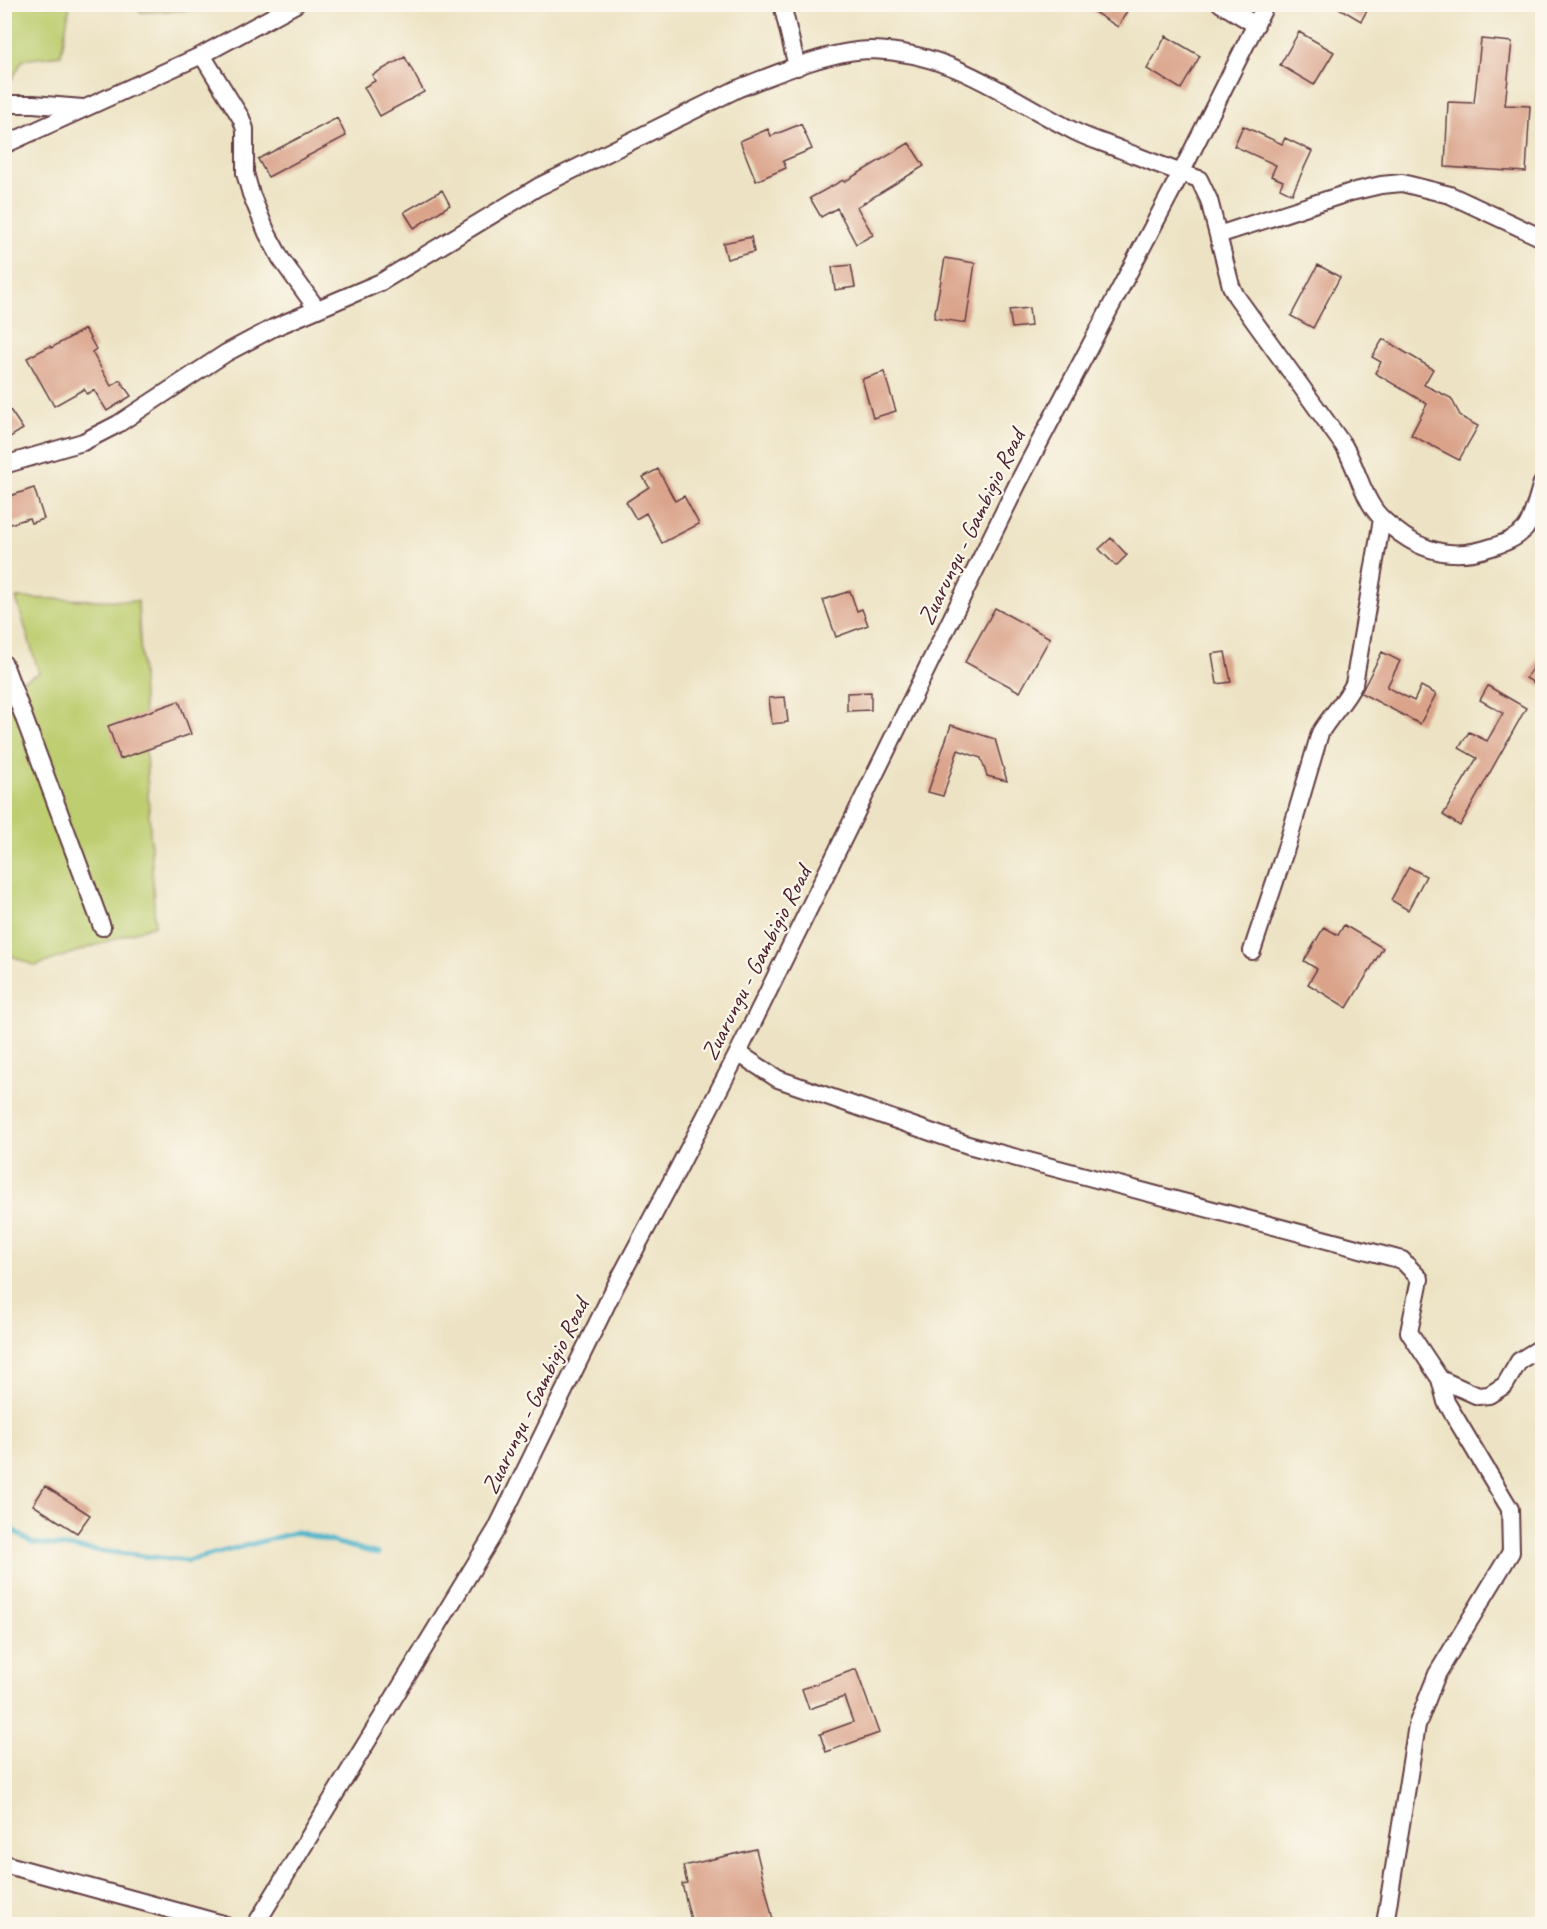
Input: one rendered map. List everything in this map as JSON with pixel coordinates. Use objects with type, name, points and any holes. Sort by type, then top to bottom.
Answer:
[{"type":"street","points":[[4,145],[202,55],[296,4]]},
{"type":"street","points":[[782,4],[797,67]]},
{"type":"street","points":[[1221,4],[1256,25]]},
{"type":"street","name":"Zuarungu - Gambigio Road","points":[[256,1924],[496,1530],[615,1287],[738,1053],[1018,483],[1181,173],[1266,4]]},
{"type":"street","points":[[4,465],[83,442],[118,424],[226,353],[273,328],[381,282],[538,187],[737,89],[828,57],[870,50],[913,54],[953,66],[1077,133],[1199,179],[1204,186],[1231,286],[1236,296],[1344,446],[1373,508],[1382,519],[1409,541],[1425,549],[1450,554],[1477,553],[1509,542],[1525,528],[1542,483]]},
{"type":"street","points":[[202,55],[241,118],[245,129],[245,173],[267,233],[281,259],[317,309]]},
{"type":"street","points":[[4,104],[84,108]]},
{"type":"street","points":[[1218,235],[1351,192],[1381,184],[1402,183],[1450,195],[1542,238]]},
{"type":"street","points":[[1252,951],[1287,845],[1320,733],[1346,699],[1354,684],[1382,519]]},
{"type":"street","points":[[4,664],[102,927]]},
{"type":"street","points":[[738,1053],[778,1079],[968,1144],[1402,1260],[1420,1280],[1409,1332],[1440,1379],[1446,1402],[1510,1509],[1511,1552],[1437,1674],[1417,1725],[1385,1924]]},
{"type":"street","points":[[1440,1379],[1478,1396],[1489,1395],[1505,1385],[1519,1361],[1542,1347]]},
{"type":"street","points":[[4,1864],[223,1924]]},
{"type":"green space","points":[[5,4],[70,5],[61,55],[23,60],[6,89],[4,88]]},
{"type":"green space","points":[[128,5],[211,5],[203,10],[141,12]]},
{"type":"green space","points":[[16,598],[138,601],[155,925],[35,966],[5,953],[4,689],[39,673]]},
{"type":"building","points":[[1081,4],[1131,4],[1118,27]]},
{"type":"building","points":[[1332,4],[1371,4],[1361,21]]},
{"type":"building","points":[[1299,32],[1334,52],[1314,85],[1280,65]]},
{"type":"building","points":[[1166,36],[1200,56],[1181,89],[1147,69]]},
{"type":"building","points":[[1481,39],[1512,42],[1505,105],[1530,106],[1526,172],[1445,167],[1448,102],[1474,103]]},
{"type":"building","points":[[405,57],[424,92],[380,116],[364,87],[375,81],[372,75]]},
{"type":"building","points":[[337,118],[346,136],[268,177],[258,159]]},
{"type":"building","points":[[801,124],[812,149],[783,161],[786,168],[756,181],[740,141],[768,129],[771,136]]},
{"type":"building","points":[[1243,126],[1282,144],[1285,138],[1312,151],[1292,194],[1280,188],[1283,181],[1271,176],[1276,165],[1234,146]]},
{"type":"building","points":[[909,143],[924,166],[857,207],[873,235],[856,244],[837,208],[821,217],[810,198],[843,180],[844,182]]},
{"type":"building","points":[[442,190],[450,205],[414,228],[404,212]]},
{"type":"building","points":[[751,237],[754,252],[727,259],[723,243]]},
{"type":"building","points":[[945,258],[975,263],[966,323],[934,318]]},
{"type":"building","points":[[851,265],[855,287],[835,290],[832,267]]},
{"type":"building","points":[[1318,265],[1340,277],[1313,328],[1291,316]]},
{"type":"building","points":[[1029,308],[1031,326],[1012,328],[1009,310]]},
{"type":"building","points":[[85,329],[96,349],[92,352],[111,386],[120,380],[131,396],[107,411],[94,390],[87,394],[84,389],[54,406],[27,358]]},
{"type":"building","points":[[1383,339],[1433,369],[1424,385],[1451,398],[1461,417],[1478,426],[1459,460],[1411,435],[1427,404],[1375,373],[1381,362],[1372,357]]},
{"type":"building","points":[[884,372],[896,411],[873,418],[862,379]]},
{"type":"building","points":[[4,401],[23,429],[4,441]]},
{"type":"building","points":[[658,469],[675,501],[684,496],[699,524],[662,543],[646,513],[636,519],[626,502],[649,487],[643,477]]},
{"type":"building","points":[[34,488],[44,519],[31,523],[29,518],[4,526],[4,498]]},
{"type":"building","points":[[1111,538],[1127,555],[1116,566],[1099,549]]},
{"type":"building","points":[[850,591],[857,611],[862,609],[868,625],[836,637],[823,600]]},
{"type":"building","points":[[995,608],[1050,638],[1020,692],[965,662]]},
{"type":"building","points":[[1225,652],[1231,682],[1217,684],[1212,654]]},
{"type":"building","points":[[1382,652],[1400,661],[1387,687],[1414,701],[1421,686],[1436,694],[1420,724],[1361,693]]},
{"type":"building","points":[[1542,652],[1542,688],[1526,678]]},
{"type":"building","points":[[1488,686],[1526,708],[1460,826],[1443,815],[1477,758],[1459,748],[1469,732],[1487,741],[1503,713],[1480,700]]},
{"type":"building","points":[[871,692],[871,710],[847,711],[847,693]]},
{"type":"building","points":[[785,697],[788,722],[772,724],[769,698]]},
{"type":"building","points":[[179,701],[191,734],[120,759],[108,726]]},
{"type":"building","points":[[951,725],[995,739],[1007,781],[987,776],[981,758],[958,750],[943,796],[928,792]]},
{"type":"building","points":[[1409,867],[1426,876],[1408,910],[1391,900]]},
{"type":"building","points":[[1344,925],[1383,948],[1347,1008],[1308,984],[1317,969],[1304,961],[1324,927],[1338,935]]},
{"type":"building","points":[[45,1486],[90,1515],[77,1533],[33,1505]]},
{"type":"building","points":[[856,1669],[879,1733],[826,1752],[820,1734],[853,1722],[844,1697],[809,1709],[802,1689]]},
{"type":"building","points":[[756,1849],[774,1924],[692,1924],[682,1884],[687,1883],[683,1866]]},
{"type":"waterway","points":[[4,1524],[32,1543],[187,1561],[297,1532],[378,1554]]}]
